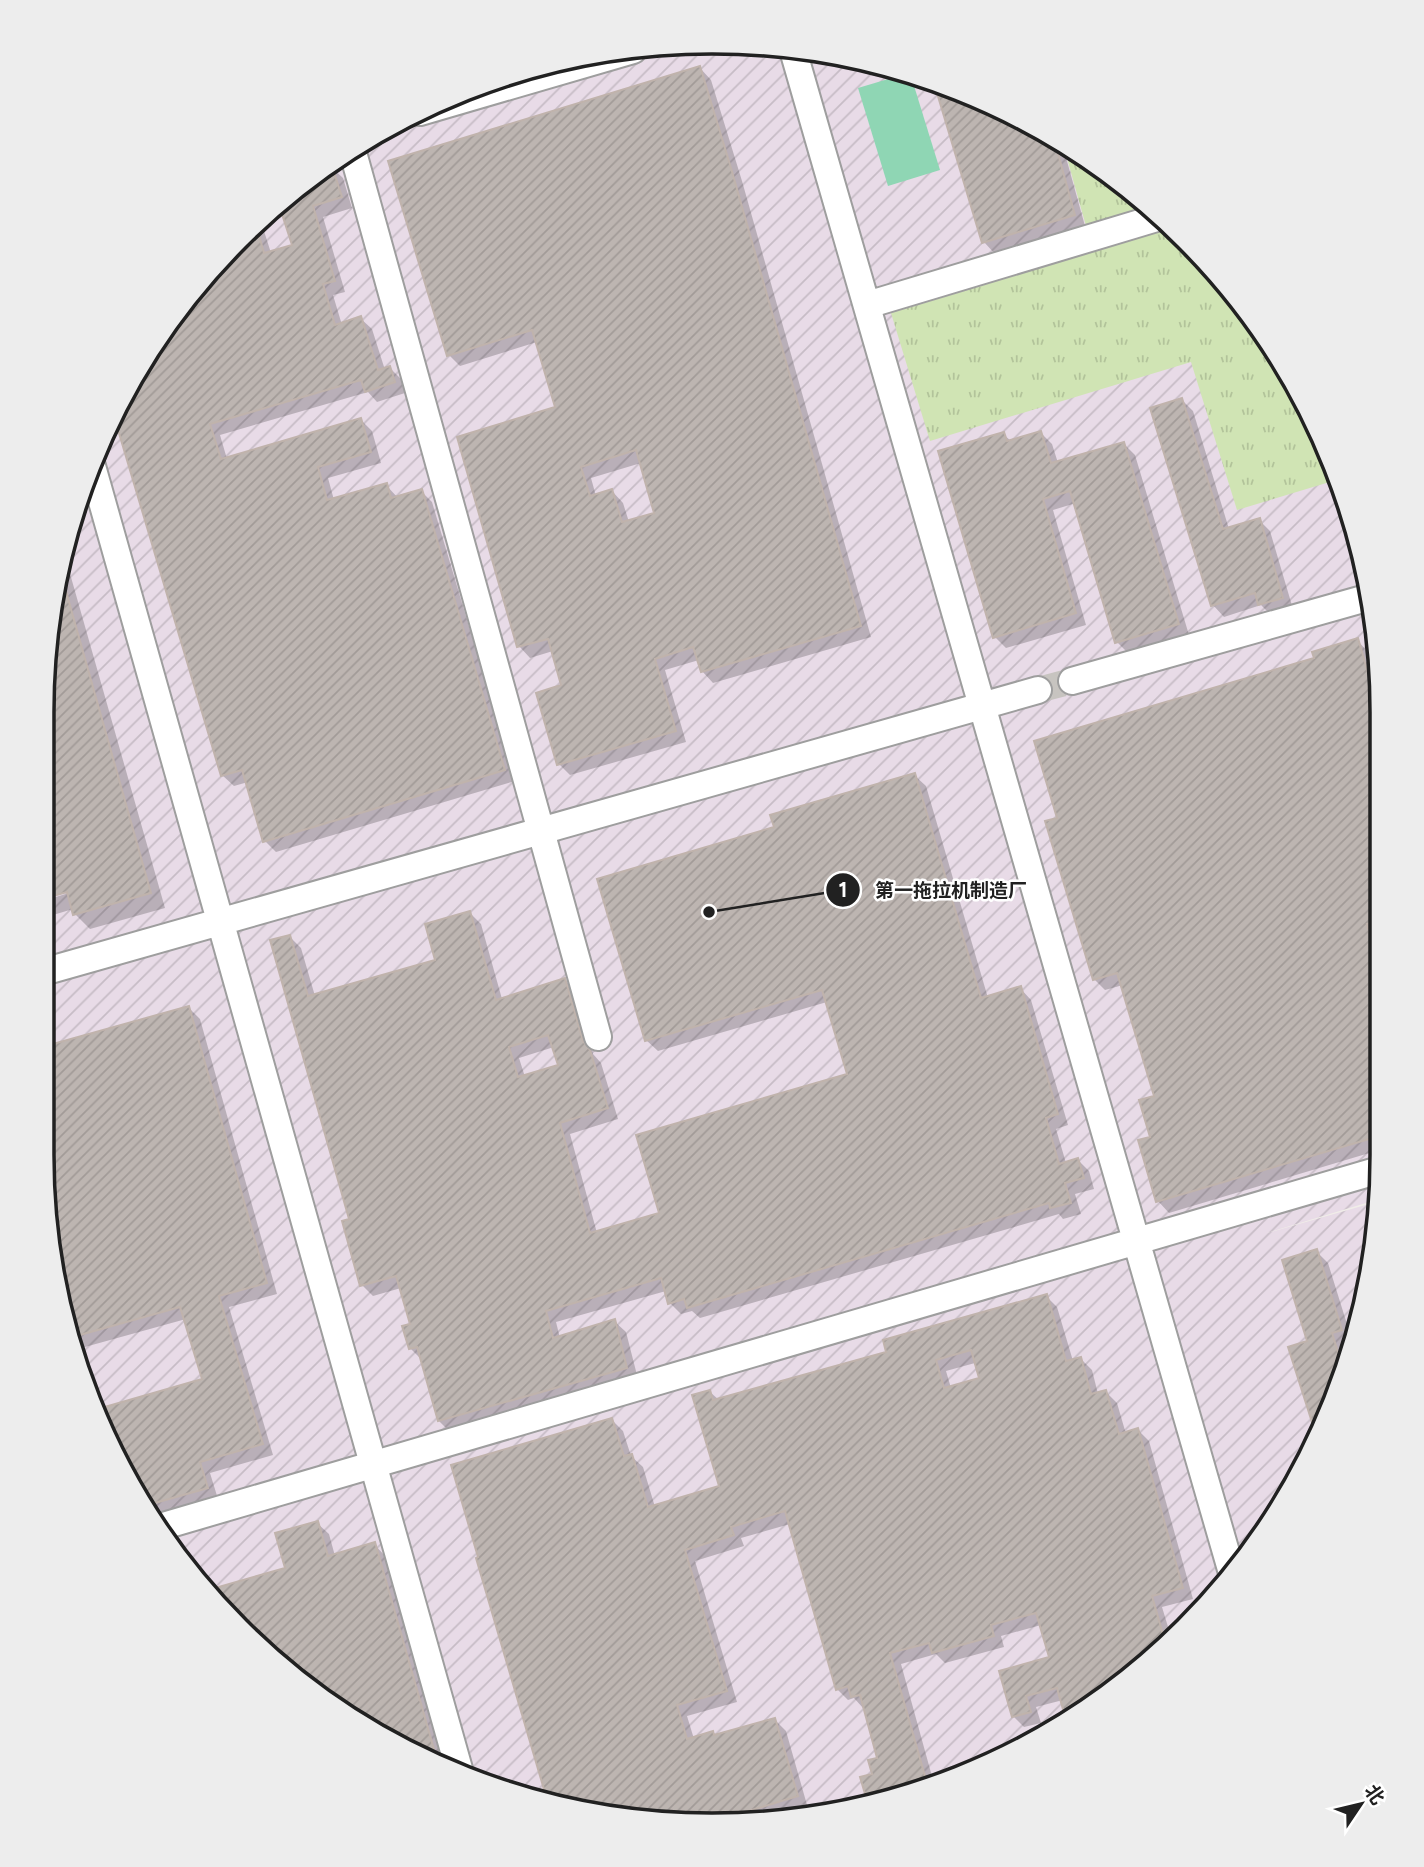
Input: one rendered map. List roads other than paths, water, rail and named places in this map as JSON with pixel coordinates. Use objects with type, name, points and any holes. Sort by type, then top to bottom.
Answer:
[{"type":"lane","points":[[796,60],[1229,1562]]},
{"type":"lane","points":[[355,160],[598,1037]]},
{"type":"lane","points":[[867,305],[1149,220]]},
{"type":"lane","points":[[96,481],[457,1762]]},
{"type":"lane","points":[[1072,681],[1360,600]]},
{"type":"lane","points":[[54,969],[1038,690]]},
{"type":"lane","points":[[168,1525],[1369,1173]]},
{"type":"tunnel","points":[[1038,690],[1072,681]]},
{"type":"place","name":"第一拖拉机制造厂","points":[[709,912]]}]
